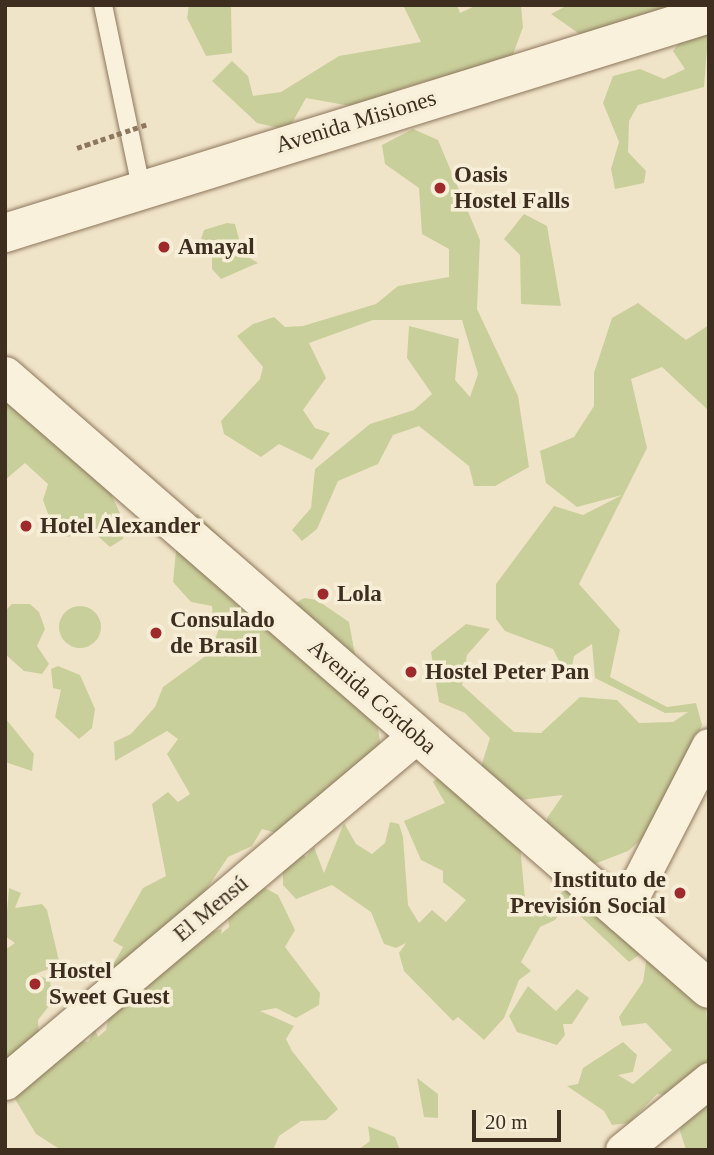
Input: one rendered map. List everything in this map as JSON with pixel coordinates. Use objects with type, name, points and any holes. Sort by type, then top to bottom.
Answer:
[{"type":"main road","name":"Avenida Misiones","points":[[5,233],[141,187],[689,14]]},
{"type":"main road","name":"Avenida Córdoba","points":[[5,376],[709,989]]},
{"type":"street","name":"El Mensú","points":[[5,1082],[417,735]]},
{"type":"street","points":[[622,915],[709,746]]},
{"type":"street","points":[[623,1150],[709,1080]]},
{"type":"lane","points":[[103,5],[141,187]]},
{"type":"path","points":[[77,148],[148,124]]},
{"type":"green space","points":[[189,5],[231,5],[232,53],[206,56],[187,18]]},
{"type":"green space","points":[[403,5],[457,5],[460,13],[477,5],[521,5],[523,27],[512,57],[400,89],[362,108],[306,98],[288,130],[257,123],[212,81],[232,61],[248,76],[253,96],[281,92],[339,56],[421,42]]},
{"type":"green space","points":[[568,5],[690,5],[581,35],[551,14]]},
{"type":"green space","points":[[709,24],[704,87],[638,105],[629,121],[628,152],[646,171],[644,183],[615,189],[611,169],[619,142],[603,103],[613,76],[640,69],[664,79],[685,69],[673,51],[689,30]]},
{"type":"green space","points":[[413,129],[438,140],[480,240],[477,309],[518,396],[529,467],[495,486],[474,486],[469,466],[419,426],[393,435],[378,464],[338,481],[317,529],[302,541],[292,530],[311,508],[315,469],[370,424],[414,410],[432,394],[407,358],[409,326],[459,339],[455,380],[470,397],[478,374],[462,320],[373,320],[309,343],[326,378],[303,410],[315,428],[330,433],[312,460],[279,444],[261,457],[224,434],[221,421],[260,379],[263,367],[237,336],[253,324],[274,317],[285,327],[303,326],[376,304],[398,286],[449,277],[449,249],[422,234],[419,188],[385,164],[382,145]]},
{"type":"green space","points":[[524,214],[547,226],[561,306],[521,304],[520,255],[504,239]]},
{"type":"green space","points":[[227,223],[235,224],[243,254],[258,263],[221,279],[212,269],[212,246],[201,239],[204,230]]},
{"type":"green space","points":[[638,303],[686,340],[709,325],[709,411],[662,367],[631,379],[647,448],[579,584],[620,630],[610,677],[667,707],[696,703],[702,725],[661,823],[628,851],[584,868],[547,849],[547,818],[563,795],[495,803],[478,776],[490,738],[465,713],[439,702],[431,652],[466,624],[490,629],[467,655],[462,685],[514,732],[541,733],[580,697],[617,700],[639,723],[673,722],[688,712],[665,713],[595,678],[592,644],[574,656],[569,681],[553,649],[505,631],[496,619],[496,584],[554,506],[583,515],[622,495],[577,507],[546,483],[540,451],[574,437],[594,406],[594,373],[612,318]]},
{"type":"green space","points":[[5,380],[117,478],[112,496],[125,524],[123,539],[110,547],[83,523],[69,537],[55,533],[43,500],[48,484],[25,463],[5,480]]},
{"type":"green space","points":[[198,514],[225,542],[231,560],[285,610],[304,598],[317,600],[349,622],[366,715],[378,728],[381,748],[277,833],[262,829],[252,846],[228,857],[204,893],[202,934],[222,929],[221,934],[229,927],[227,904],[263,887],[278,895],[295,930],[285,947],[320,993],[319,1005],[296,1018],[276,1008],[260,1011],[294,1026],[286,1039],[292,1051],[338,1109],[326,1120],[301,1121],[279,1136],[273,1150],[61,1150],[36,1134],[15,1099],[19,1087],[35,1082],[37,1070],[78,1041],[88,1042],[95,1029],[98,1037],[106,1030],[112,1002],[108,974],[123,947],[113,941],[143,888],[166,876],[152,804],[168,792],[178,802],[190,794],[167,754],[178,739],[167,731],[115,761],[114,742],[131,734],[155,707],[163,687],[211,652],[220,625],[213,621],[212,606],[191,602],[173,582],[176,551],[191,516]]},
{"type":"green space","points":[[12,604],[30,604],[39,612],[45,629],[37,646],[49,664],[42,674],[24,671],[5,654],[5,611]]},
{"type":"green space","points":[[80,606],[95,612],[101,627],[95,642],[80,648],[65,642],[59,627],[65,612]]},
{"type":"green space","points":[[58,666],[80,675],[95,709],[92,728],[79,739],[55,717],[61,690],[53,688],[51,669]]},
{"type":"green space","points":[[6,719],[34,754],[32,771],[5,762]]},
{"type":"green space","points":[[451,765],[475,777],[490,799],[488,810],[519,834],[525,899],[544,907],[580,878],[582,887],[605,900],[619,925],[648,949],[629,962],[577,913],[576,891],[555,920],[540,927],[521,962],[531,971],[519,980],[504,1018],[484,1040],[458,1017],[453,1021],[404,971],[399,953],[406,943],[396,948],[384,944],[371,912],[332,885],[296,899],[283,885],[283,858],[297,849],[306,857],[314,847],[324,873],[344,823],[356,844],[372,854],[385,843],[390,822],[399,824],[403,837],[408,905],[419,923],[432,910],[446,922],[466,900],[443,882],[443,871],[421,860],[404,821],[445,803],[433,782]]},
{"type":"green space","points":[[9,888],[21,893],[15,908],[42,904],[47,910],[60,965],[35,974],[50,980],[52,1002],[38,1020],[39,1039],[5,1076],[5,950],[15,943],[5,936]]},
{"type":"green space","points":[[647,955],[706,1004],[709,1058],[694,1084],[676,1096],[657,1094],[629,1123],[612,1125],[604,1111],[567,1086],[578,1084],[583,1068],[623,1042],[637,1055],[633,1072],[618,1075],[633,1084],[672,1050],[646,1023],[622,1026],[619,1017],[643,982]]},
{"type":"green space","points":[[528,986],[556,1011],[577,989],[589,998],[572,1024],[563,1024],[565,1035],[557,1045],[517,1032],[509,1016]]},
{"type":"green space","points":[[417,1078],[438,1094],[438,1118],[424,1117]]},
{"type":"green space","points":[[709,1100],[709,1150],[686,1150],[680,1131],[686,1108]]},
{"type":"green space","points":[[368,1126],[395,1137],[400,1150],[358,1150],[370,1141]]},
{"type":"place","name":"Oasis Hostel Falls","points":[[440,188]]},
{"type":"place","name":"Amayal","points":[[164,247]]},
{"type":"place","name":"Hotel Alexander","points":[[26,526]]},
{"type":"place","name":"Lola","points":[[323,594]]},
{"type":"place","name":"Consulado de Brasil","points":[[156,633]]},
{"type":"place","name":"Hostel Peter Pan","points":[[411,672]]},
{"type":"place","name":"Instituto de Previsión Social","points":[[680,893]]},
{"type":"place","name":"Hostel Sweet Guest","points":[[35,984]]}]
